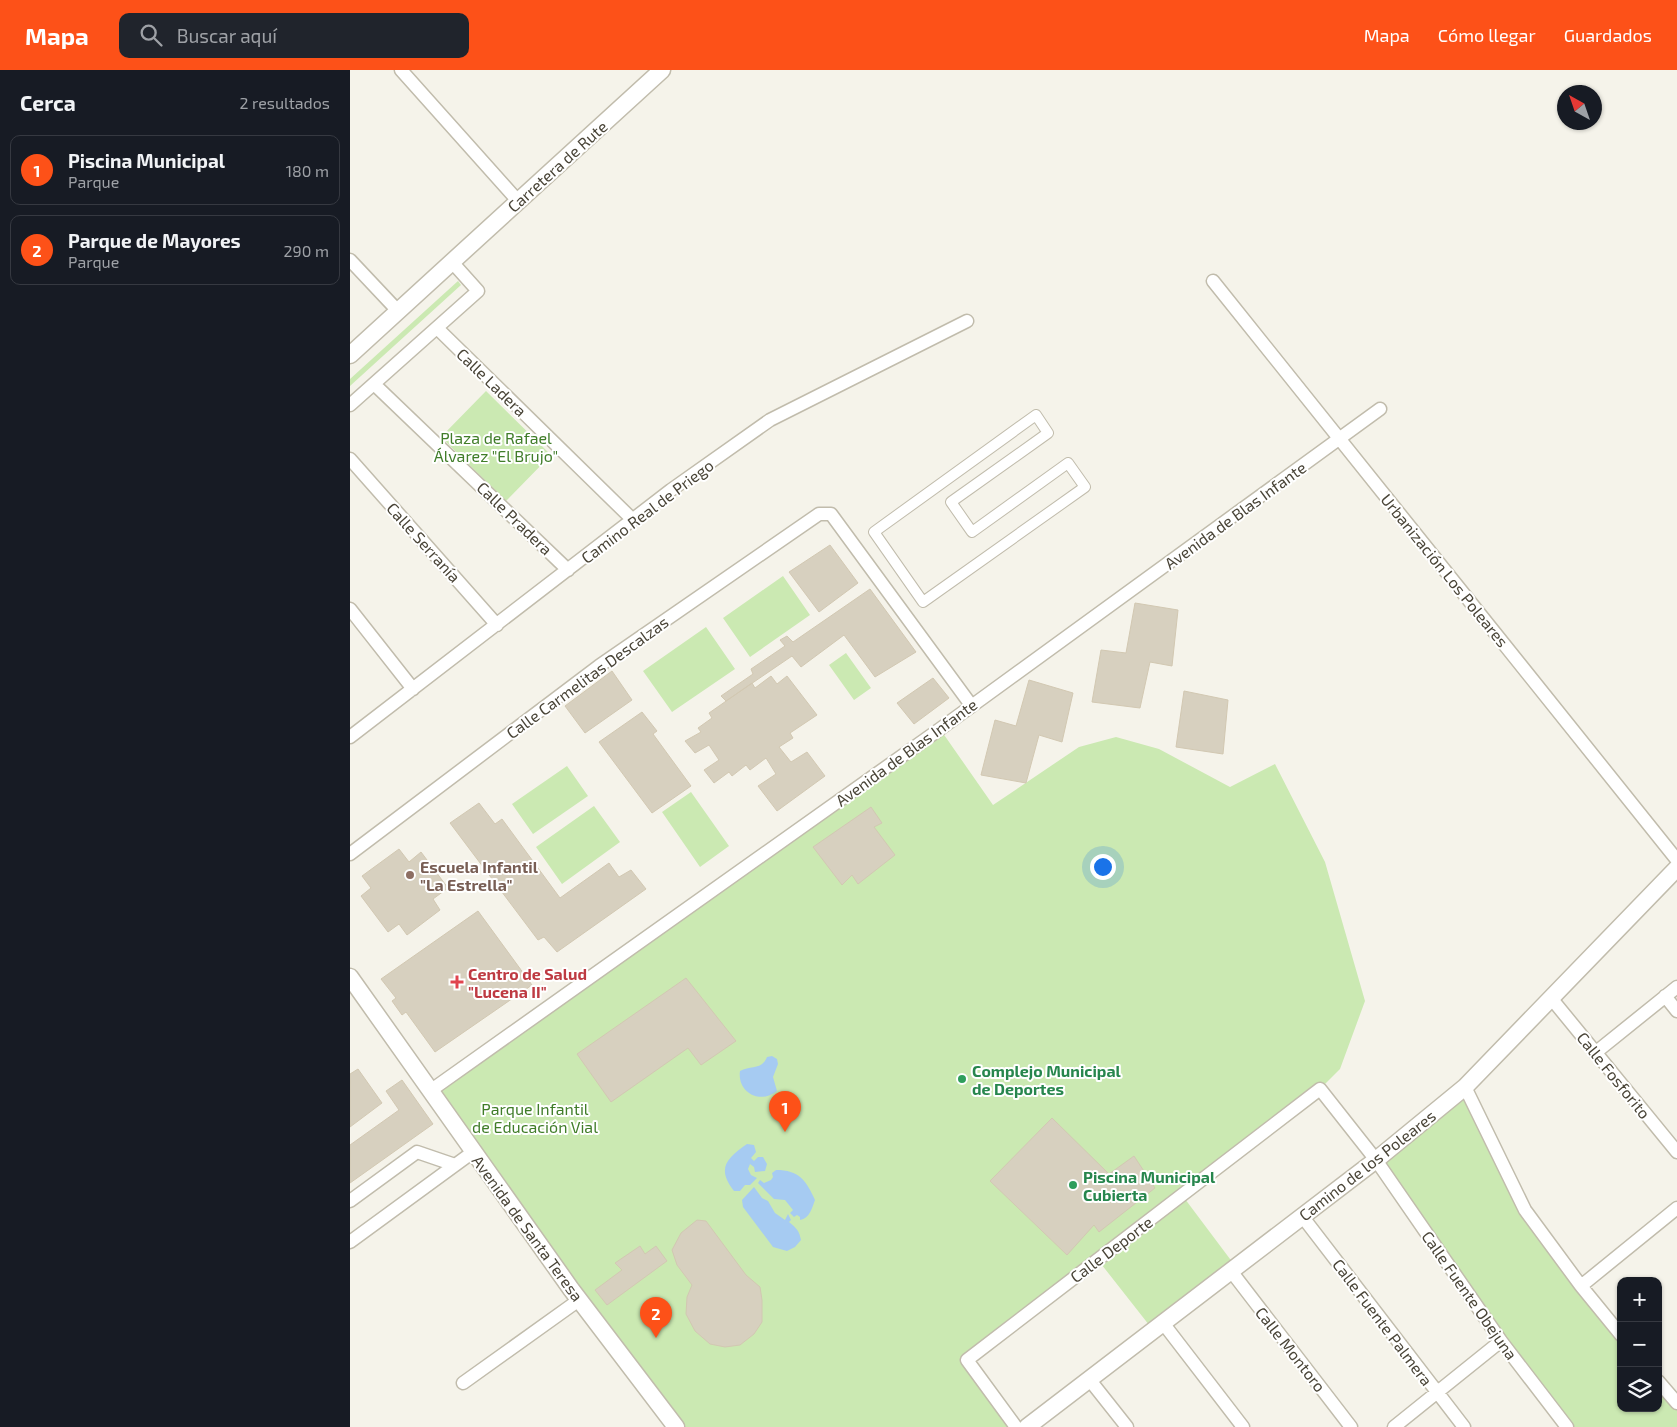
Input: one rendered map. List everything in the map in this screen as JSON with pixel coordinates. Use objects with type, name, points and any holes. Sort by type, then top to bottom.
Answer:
[{"type":"street","points":[[400,70],[518,201]]},
{"type":"street","name":"Carretera de Rute","points":[[350,356],[662,70]]},
{"type":"street","points":[[350,260],[398,312]]},
{"type":"street","points":[[350,405],[478,291],[452,262]]},
{"type":"street","name":"Urbanización Los Poleares","points":[[1213,281],[1677,860]]},
{"type":"street","name":"Camino Real de Priego","points":[[350,738],[671,490],[770,420],[967,321]]},
{"type":"street","name":"Calle Ladera","points":[[437,328],[633,520]]},
{"type":"street","name":"Calle Pradera","points":[[374,384],[568,570]]},
{"type":"street","name":"Avenida de Blas Infante","points":[[430,1090],[940,729],[1380,409]]},
{"type":"street","points":[[1036,415],[1048,433],[951,502],[972,532],[1068,463],[1085,487],[923,602],[874,532],[1036,415]]},
{"type":"street","name":"Calle Serranía","points":[[350,459],[497,624]]},
{"type":"street","name":"Calle Carmelitas Descalzas","points":[[350,854],[599,666],[819,514],[831,514],[971,705]]},
{"type":"street","points":[[350,609],[413,689]]},
{"type":"street","name":"Camino de los Poleares","points":[[1027,1427],[1376,1160],[1465,1087],[1677,868]]},
{"type":"street","name":"Avenida de Santa Teresa","points":[[350,977],[579,1300],[676,1427]]},
{"type":"street","points":[[1595,1053],[1677,987]]},
{"type":"street","points":[[1665,996],[1677,1010]]},
{"type":"street","name":"Calle Fosforito","points":[[1551,998],[1677,1152]]},
{"type":"street","points":[[1465,1087],[1525,1210],[1581,1286],[1617,1330]]},
{"type":"street","name":"Calle Deporte","points":[[1016,1427],[968,1360],[1320,1089],[1376,1160]]},
{"type":"street","points":[[350,1201],[417,1152],[455,1165]]},
{"type":"street","points":[[350,1242],[473,1152]]},
{"type":"street","name":"Calle Fuente Obejuna","points":[[1376,1160],[1500,1341],[1567,1427]]},
{"type":"street","points":[[1581,1286],[1677,1208]]},
{"type":"street","name":"Calle Fuente Palmera","points":[[1302,1216],[1464,1427]]},
{"type":"street","name":"Calle Montoro","points":[[1231,1271],[1351,1427]]},
{"type":"street","points":[[463,1383],[579,1300]]},
{"type":"street","points":[[1162,1323],[1243,1427]]},
{"type":"street","points":[[1394,1427],[1500,1341]]},
{"type":"street","points":[[1089,1379],[1127,1427]]},
{"type":"street","points":[[1662,1385],[1677,1403]]},
{"type":"green space","points":[[458,281],[461,285],[350,386],[350,379]]},
{"type":"green space","name":"Plaza de Rafael Álvarez \"El Brujo\"","points":[[486,391],[551,455],[506,501],[441,437]]},
{"type":"green space","points":[[783,576],[810,615],[750,657],[723,618]]},
{"type":"green space","points":[[706,627],[735,669],[672,712],[643,671]]},
{"type":"green space","points":[[846,653],[871,688],[854,700],[829,665]]},
{"type":"green space","name":"Complejo Municipal de Deportes","points":[[940,729],[993,805],[1079,747],[1116,737],[1159,749],[1230,787],[1275,764],[1325,862],[1365,1001],[1340,1069],[1320,1089],[1182,1195],[1236,1267],[1153,1330],[1098,1260],[968,1360],[1016,1427],[676,1427],[430,1091]]},
{"type":"green space","points":[[567,766],[588,796],[533,834],[512,804]]},
{"type":"green space","points":[[691,792],[729,846],[700,867],[662,812]]},
{"type":"green space","points":[[594,806],[620,842],[562,884],[536,847]]},
{"type":"green space","points":[[1465,1087],[1513,1186],[1617,1329],[1617,1412],[1662,1412],[1662,1386],[1677,1403],[1677,1427],[1567,1427],[1376,1160]]},
{"type":"water","points":[[772,1056],[777,1059],[778,1064],[773,1077],[777,1091],[764,1097],[751,1094],[742,1085],[740,1071],[759,1066],[767,1057]]},
{"type":"water","points":[[747,1144],[754,1145],[756,1152],[751,1158],[754,1161],[758,1157],[763,1157],[767,1164],[765,1171],[755,1172],[754,1167],[750,1164],[748,1169],[751,1175],[757,1178],[750,1185],[745,1185],[740,1191],[734,1191],[726,1176],[726,1164],[734,1154]]},
{"type":"water","points":[[776,1170],[784,1170],[796,1174],[808,1187],[815,1200],[810,1212],[803,1219],[800,1220],[800,1217],[797,1215],[794,1217],[790,1213],[793,1210],[785,1200],[774,1199],[758,1183],[760,1180],[764,1183],[771,1180],[773,1177],[772,1173]]},
{"type":"water","points":[[754,1187],[762,1198],[768,1201],[775,1213],[785,1220],[788,1214],[791,1220],[789,1222],[797,1230],[801,1240],[795,1247],[787,1251],[773,1247],[743,1207],[742,1200]]},
{"type":"building","points":[[830,545],[858,583],[819,612],[789,572]]},
{"type":"building","points":[[870,589],[916,652],[875,677],[844,635],[801,667],[792,656],[726,701],[721,696],[753,674],[751,669],[785,646],[780,640],[787,636],[793,642]]},
{"type":"building","points":[[1135,603],[1178,610],[1172,666],[1150,662],[1140,708],[1092,702],[1101,650],[1126,653]]},
{"type":"building","points":[[612,671],[632,700],[585,733],[565,706]]},
{"type":"building","points":[[771,676],[777,684],[787,676],[817,715],[790,733],[793,738],[779,747],[791,762],[807,752],[825,776],[777,811],[758,786],[776,774],[766,758],[750,770],[746,765],[732,776],[729,772],[714,783],[704,770],[719,760],[709,745],[695,753],[685,741],[701,732],[698,728],[712,718],[709,713],[752,683],[755,688]]},
{"type":"building","points":[[933,678],[949,698],[914,724],[897,703]]},
{"type":"building","points":[[1029,680],[1073,693],[1062,742],[1039,735],[1026,783],[981,775],[995,720],[1016,726]]},
{"type":"building","points":[[1184,691],[1228,700],[1223,754],[1176,747]]},
{"type":"building","points":[[642,712],[657,731],[653,734],[691,786],[652,813],[599,742]]},
{"type":"building","points":[[479,803],[495,824],[502,819],[560,898],[609,863],[619,877],[631,870],[646,889],[557,952],[544,937],[538,940],[450,823]]},
{"type":"building","points":[[871,807],[882,823],[874,827],[895,855],[858,884],[852,875],[842,885],[813,847]]},
{"type":"building","points":[[399,849],[409,862],[421,852],[448,888],[433,899],[440,910],[407,935],[399,924],[388,932],[361,896],[371,888],[362,876]]},
{"type":"building","name":"Centro de Salud \"Lucena II\"","points":[[478,911],[532,985],[435,1052],[406,1012],[402,1015],[392,1001],[396,998],[381,979]]},
{"type":"building","points":[[686,978],[736,1041],[701,1065],[688,1048],[611,1102],[577,1054]]},
{"type":"building","points":[[358,1069],[382,1103],[350,1127],[350,1074]]},
{"type":"building","points":[[402,1080],[433,1124],[350,1183],[350,1145],[399,1110],[386,1091]]},
{"type":"building","name":"Piscina Municipal Cubierta","points":[[1052,1118],[1109,1174],[1134,1156],[1155,1188],[1099,1232],[1094,1225],[1067,1255],[990,1181]]},
{"type":"building","points":[[697,1220],[706,1221],[746,1275],[760,1287],[762,1322],[754,1334],[740,1345],[725,1347],[710,1344],[695,1331],[686,1314],[687,1297],[692,1285],[677,1265],[672,1250],[681,1233]]},
{"type":"building","points":[[640,1246],[645,1254],[656,1246],[667,1261],[607,1305],[595,1290],[622,1270],[615,1263]]},
{"type":"place","name":"Escuela Infantil \"La Estrella\"","points":[[410,875]]},
{"type":"place","name":"Centro de Salud \"Lucena II\"","points":[[457,982]]},
{"type":"place","name":"Complejo Municipal de Deportes","points":[[962,1079]]},
{"type":"place","name":"Piscina Municipal","points":[[785,1132]]},
{"type":"place","name":"Piscina Municipal Cubierta","points":[[1073,1185]]},
{"type":"place","name":"Parque de Mayores","points":[[656,1338]]},
{"type":"park label","name":"Parque Infantil de Educación Vial","points":[[535,1117]]}]
